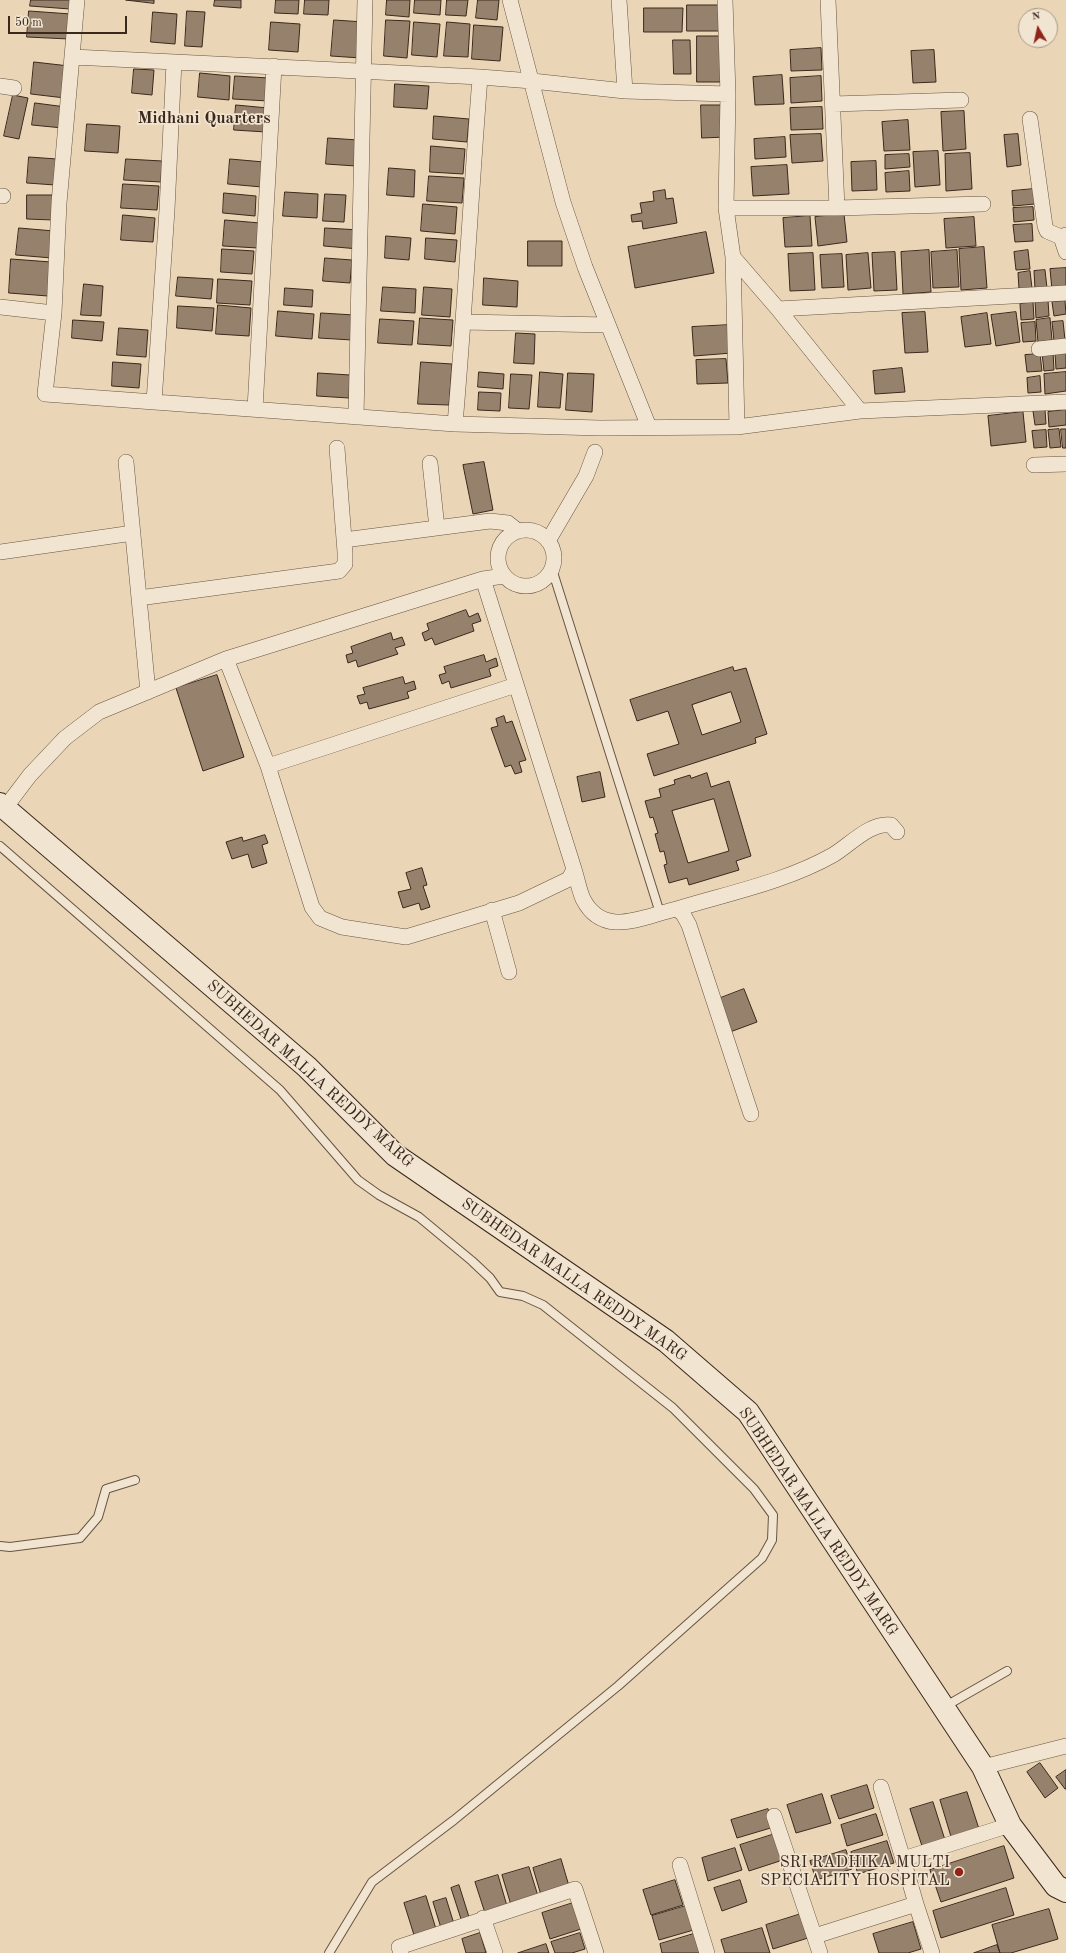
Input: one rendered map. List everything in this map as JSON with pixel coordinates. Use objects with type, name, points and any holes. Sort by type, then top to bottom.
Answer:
[{"type":"main road","name":"SUBHEDAR MALLA REDDY MARG","points":[[2,806],[307,1067],[395,1155],[666,1341],[748,1412],[983,1767],[1010,1825],[1056,1886],[1066,1891]]},
{"type":"street","points":[[77,0],[59,203],[54,313],[45,394],[455,424],[649,427],[737,427],[860,411],[1066,402]]},
{"type":"street","points":[[356,417],[365,0]]},
{"type":"street","points":[[510,0],[563,202],[584,267],[649,427]]},
{"type":"street","points":[[619,0],[625,91]]},
{"type":"street","points":[[726,0],[728,94],[726,208],[733,257],[737,427]]},
{"type":"street","points":[[828,0],[837,208]]},
{"type":"street","points":[[73,57],[480,77],[625,91],[728,94]]},
{"type":"street","points":[[154,402],[167,210],[174,62]]},
{"type":"street","points":[[255,409],[274,66]]},
{"type":"street","points":[[455,424],[464,322],[480,77]]},
{"type":"street","points":[[833,104],[961,100]]},
{"type":"street","points":[[1030,119],[1045,226],[1047,231],[1063,236],[1066,252]]},
{"type":"street","points":[[726,208],[837,208],[983,204]]},
{"type":"street","points":[[733,257],[778,309],[860,411]]},
{"type":"street","points":[[778,309],[1066,292]]},
{"type":"street","points":[[0,306],[54,313]]},
{"type":"street","points":[[464,322],[607,325]]},
{"type":"street","points":[[1039,349],[1066,346]]},
{"type":"street","points":[[139,598],[339,571],[345,564],[337,448]]},
{"type":"street","points":[[548,541],[586,476],[595,452]]},
{"type":"street","points":[[126,462],[148,692]]},
{"type":"street","points":[[430,463],[437,528]]},
{"type":"street","points":[[1034,465],[1066,464]]},
{"type":"street","points":[[344,540],[499,521],[508,523],[518,531]]},
{"type":"street","points":[[528,530],[536,532],[548,541],[554,551],[555,560],[547,578],[539,584],[530,587],[520,586],[511,582],[504,576],[499,567],[499,548],[510,534],[518,531],[528,530]]},
{"type":"street","points":[[0,552],[133,533]]},
{"type":"street","points":[[2,806],[65,738],[99,712],[226,659],[483,579],[504,576]]},
{"type":"street","points":[[483,579],[583,898],[592,912],[601,918],[619,923],[639,920],[677,909],[794,874],[833,855],[872,828],[880,825],[891,825],[897,832]]},
{"type":"street","points":[[226,659],[268,766],[312,907],[320,918],[342,927],[406,937],[519,903],[569,879],[574,869]]},
{"type":"street","points":[[268,766],[516,685]]},
{"type":"street","points":[[677,909],[683,914],[689,925],[751,1114]]},
{"type":"street","points":[[492,910],[509,972]]},
{"type":"street","points":[[983,1767],[1066,1746]]},
{"type":"street","points":[[881,1787],[932,1953]]},
{"type":"street","points":[[774,1816],[820,1953]]},
{"type":"street","points":[[903,1859],[1010,1825]]},
{"type":"street","points":[[680,1865],[708,1953]]},
{"type":"street","points":[[401,1953],[399,1947],[483,1918],[575,1889],[596,1953]]},
{"type":"street","points":[[815,1936],[916,1904]]},
{"type":"street","points":[[483,1918],[495,1953]]},
{"type":"lane","points":[[552,569],[660,913]]},
{"type":"lane","points":[[0,846],[280,1090],[358,1180],[379,1195],[419,1217],[472,1261],[490,1278],[500,1292],[523,1296],[543,1305],[673,1408],[754,1489],[773,1515],[772,1540],[762,1558],[618,1686],[454,1820],[372,1882],[329,1953]]},
{"type":"lane","points":[[0,1546],[10,1547],[80,1538],[98,1517],[106,1490],[135,1480]]},
{"type":"lane","points":[[943,1707],[1007,1671]]},
{"type":"building","points":[[31,0],[71,0],[70,9],[30,6]]},
{"type":"building","points":[[126,0],[154,0],[154,3]]},
{"type":"building","points":[[215,0],[241,0],[241,8],[214,6]]},
{"type":"building","points":[[276,0],[299,0],[298,14],[275,13]]},
{"type":"building","points":[[305,0],[329,0],[328,15],[304,14]]},
{"type":"building","points":[[387,0],[410,0],[409,17],[386,15]]},
{"type":"building","points":[[415,0],[441,0],[440,15],[414,13]]},
{"type":"building","points":[[447,0],[468,0],[466,16],[446,15]]},
{"type":"building","points":[[478,0],[499,0],[497,20],[476,18]]},
{"type":"building","points":[[687,5],[723,5],[723,31],[687,31]]},
{"type":"building","points":[[644,8],[683,8],[682,32],[644,32]]},
{"type":"building","points":[[29,11],[71,14],[69,39],[27,37]]},
{"type":"building","points":[[187,11],[205,12],[202,47],[185,46]]},
{"type":"building","points":[[153,12],[177,14],[175,44],[151,42]]},
{"type":"building","points":[[334,20],[364,22],[361,58],[331,56]]},
{"type":"building","points":[[386,20],[410,21],[407,58],[384,56]]},
{"type":"building","points":[[271,22],[300,24],[298,52],[269,50]]},
{"type":"building","points":[[414,22],[440,24],[437,57],[412,55]]},
{"type":"building","points":[[447,22],[470,24],[468,57],[444,56]]},
{"type":"building","points":[[474,25],[503,27],[500,61],[472,59]]},
{"type":"building","points":[[697,36],[722,36],[722,82],[697,82]]},
{"type":"building","points":[[673,40],[690,40],[691,74],[674,74]]},
{"type":"building","points":[[821,48],[822,70],[791,71],[790,50]]},
{"type":"building","points":[[934,50],[936,82],[913,83],[911,51]]},
{"type":"building","points":[[34,62],[69,66],[65,98],[31,94]]},
{"type":"building","points":[[134,69],[154,70],[152,95],[132,93]]},
{"type":"building","points":[[200,73],[230,76],[229,100],[198,97]]},
{"type":"building","points":[[782,75],[784,104],[755,105],[753,77]]},
{"type":"building","points":[[235,76],[269,78],[268,101],[233,99]]},
{"type":"building","points":[[821,76],[822,101],[791,103],[790,78]]},
{"type":"building","points":[[395,84],[429,86],[427,109],[394,107]]},
{"type":"building","points":[[13,95],[28,98],[19,139],[4,136]]},
{"type":"building","points":[[35,103],[66,107],[63,128],[32,125]]},
{"type":"building","points":[[236,105],[268,108],[266,132],[234,130]]},
{"type":"building","points":[[701,105],[725,105],[726,137],[702,138]]},
{"type":"building","points":[[822,107],[823,129],[791,130],[790,108]]},
{"type":"building","points":[[964,111],[966,149],[943,151],[941,112]]},
{"type":"building","points":[[434,116],[469,119],[467,142],[433,139]]},
{"type":"building","points":[[908,120],[910,150],[884,151],[882,122]]},
{"type":"building","points":[[87,124],[120,126],[118,153],[85,151]]},
{"type":"building","points":[[821,134],[823,161],[792,163],[790,135]]},
{"type":"building","points":[[1018,134],[1021,165],[1007,167],[1004,135]]},
{"type":"building","points":[[785,137],[786,157],[755,159],[754,139]]},
{"type":"building","points":[[328,138],[358,140],[356,166],[326,164]]},
{"type":"building","points":[[431,146],[465,149],[463,174],[430,172]]},
{"type":"building","points":[[938,151],[940,185],[915,187],[913,152]]},
{"type":"building","points":[[970,153],[972,189],[946,191],[945,154]]},
{"type":"building","points":[[909,154],[910,167],[885,169],[885,155]]},
{"type":"building","points":[[29,157],[57,159],[55,185],[27,183]]},
{"type":"building","points":[[126,159],[162,161],[161,182],[124,180]]},
{"type":"building","points":[[230,159],[264,162],[262,187],[228,184]]},
{"type":"building","points":[[876,161],[877,190],[852,191],[851,162]]},
{"type":"building","points":[[787,165],[789,194],[753,196],[751,167]]},
{"type":"building","points":[[389,168],[415,170],[414,197],[387,195]]},
{"type":"building","points":[[909,171],[910,191],[886,192],[885,173]]},
{"type":"building","points":[[429,176],[464,178],[462,203],[427,201]]},
{"type":"building","points":[[123,184],[159,186],[157,210],[121,208]]},
{"type":"building","points":[[1034,189],[1035,204],[1013,206],[1012,191]]},
{"type":"building","points":[[665,190],[666,199],[673,198],[677,223],[643,229],[642,221],[632,222],[631,215],[642,213],[640,203],[654,201],[653,192]]},
{"type":"building","points":[[285,192],[318,194],[317,218],[283,216]]},
{"type":"building","points":[[224,193],[256,196],[255,216],[223,213]]},
{"type":"building","points":[[325,194],[346,195],[344,222],[323,221]]},
{"type":"building","points":[[27,195],[53,195],[53,220],[27,219]]},
{"type":"building","points":[[423,204],[457,207],[455,234],[421,231]]},
{"type":"building","points":[[1033,207],[1034,220],[1014,222],[1013,208]]},
{"type":"building","points":[[844,214],[847,242],[818,246],[815,217]]},
{"type":"building","points":[[123,215],[155,218],[153,242],[121,240]]},
{"type":"building","points":[[810,216],[812,246],[785,247],[783,218]]},
{"type":"building","points":[[974,217],[976,246],[946,248],[944,219]]},
{"type":"building","points":[[225,220],[260,223],[258,248],[223,246]]},
{"type":"building","points":[[1032,224],[1033,241],[1015,242],[1013,225]]},
{"type":"building","points":[[19,228],[54,231],[52,258],[16,255]]},
{"type":"building","points":[[325,228],[360,230],[359,249],[324,246]]},
{"type":"building","points":[[706,232],[714,273],[635,288],[628,247]]},
{"type":"building","points":[[386,236],[411,238],[409,260],[385,258]]},
{"type":"building","points":[[426,238],[457,240],[455,262],[425,259]]},
{"type":"building","points":[[528,241],[562,241],[562,266],[528,266]]},
{"type":"building","points":[[984,247],[987,288],[961,290],[959,249]]},
{"type":"building","points":[[222,249],[254,251],[252,274],[221,272]]},
{"type":"building","points":[[929,250],[931,292],[903,294],[901,252]]},
{"type":"building","points":[[957,250],[959,287],[933,288],[931,252]]},
{"type":"building","points":[[1028,250],[1030,269],[1016,270],[1014,252]]},
{"type":"building","points":[[895,252],[897,290],[874,291],[872,253]]},
{"type":"building","points":[[813,253],[815,290],[790,291],[788,254]]},
{"type":"building","points":[[868,253],[871,288],[848,290],[846,255]]},
{"type":"building","points":[[842,254],[844,287],[822,288],[820,255]]},
{"type":"building","points":[[325,258],[352,260],[350,283],[323,281]]},
{"type":"building","points":[[11,259],[51,262],[48,296],[9,293]]},
{"type":"building","points":[[1066,268],[1066,288],[1052,290],[1050,269]]},
{"type":"building","points":[[1045,270],[1047,288],[1035,289],[1034,271]]},
{"type":"building","points":[[1030,271],[1032,288],[1019,289],[1018,273]]},
{"type":"building","points":[[178,277],[213,279],[211,299],[176,296]]},
{"type":"building","points":[[484,278],[518,281],[517,307],[483,305]]},
{"type":"building","points":[[218,279],[252,281],[250,305],[217,303]]},
{"type":"building","points":[[84,284],[103,286],[101,316],[81,315]]},
{"type":"building","points":[[383,287],[416,289],[415,313],[381,311]]},
{"type":"building","points":[[424,287],[452,289],[450,317],[422,315]]},
{"type":"building","points":[[285,288],[313,290],[312,307],[284,305]]},
{"type":"building","points":[[1048,300],[1049,316],[1036,318],[1035,301]]},
{"type":"building","points":[[1065,301],[1066,314],[1054,316],[1052,302]]},
{"type":"building","points":[[1033,302],[1034,319],[1021,320],[1020,304]]},
{"type":"building","points":[[218,305],[251,308],[249,336],[216,334]]},
{"type":"building","points":[[178,306],[214,308],[212,331],[177,328]]},
{"type":"building","points":[[278,311],[314,314],[312,339],[276,336]]},
{"type":"building","points":[[925,312],[928,352],[905,353],[902,313]]},
{"type":"building","points":[[1016,312],[1020,342],[996,346],[991,315]]},
{"type":"building","points":[[321,313],[354,315],[352,340],[319,338]]},
{"type":"building","points":[[987,313],[991,344],[965,347],[961,317]]},
{"type":"building","points":[[420,318],[453,320],[451,346],[418,344]]},
{"type":"building","points":[[1050,318],[1052,340],[1038,342],[1036,320]]},
{"type":"building","points":[[380,319],[414,321],[412,345],[378,343]]},
{"type":"building","points":[[73,320],[104,322],[102,341],[72,338]]},
{"type":"building","points":[[1063,321],[1065,340],[1054,341],[1052,322]]},
{"type":"building","points":[[1035,322],[1036,341],[1023,342],[1021,323]]},
{"type":"building","points":[[730,325],[732,353],[694,356],[692,327]]},
{"type":"building","points":[[119,328],[148,330],[146,357],[117,355]]},
{"type":"building","points":[[516,333],[535,334],[534,364],[514,363]]},
{"type":"building","points":[[1053,352],[1054,370],[1044,371],[1042,353]]},
{"type":"building","points":[[1066,352],[1066,368],[1056,369],[1055,353]]},
{"type":"building","points":[[1040,354],[1042,371],[1027,372],[1025,355]]},
{"type":"building","points":[[726,359],[728,383],[697,384],[696,360]]},
{"type":"building","points":[[113,362],[141,364],[139,388],[112,386]]},
{"type":"building","points":[[421,362],[452,364],[449,405],[418,404]]},
{"type":"building","points":[[902,368],[905,392],[875,394],[873,371]]},
{"type":"building","points":[[479,372],[504,374],[503,389],[478,387]]},
{"type":"building","points":[[540,372],[563,374],[560,408],[538,407]]},
{"type":"building","points":[[1066,372],[1066,391],[1045,394],[1044,374]]},
{"type":"building","points":[[318,373],[350,375],[349,398],[317,396]]},
{"type":"building","points":[[568,373],[594,374],[592,412],[566,410]]},
{"type":"building","points":[[511,374],[532,375],[529,409],[509,408]]},
{"type":"building","points":[[1040,376],[1041,392],[1028,393],[1027,378]]},
{"type":"building","points":[[479,392],[501,393],[500,411],[478,410]]},
{"type":"building","points":[[1045,410],[1046,424],[1035,425],[1033,411]]},
{"type":"building","points":[[1066,410],[1066,425],[1049,427],[1048,412]]},
{"type":"building","points":[[1023,412],[1026,442],[991,446],[988,416]]},
{"type":"building","points":[[1059,429],[1061,447],[1050,448],[1048,430]]},
{"type":"building","points":[[1061,429],[1066,429],[1066,448],[1063,448]]},
{"type":"building","points":[[1046,430],[1047,447],[1034,448],[1032,431]]},
{"type":"building","points":[[484,462],[493,510],[473,514],[463,465]]},
{"type":"building","points":[[466,610],[469,617],[478,613],[481,621],[472,624],[474,631],[435,645],[432,638],[425,641],[422,633],[429,630],[427,624]]},
{"type":"building","points":[[391,633],[393,640],[402,637],[405,645],[395,648],[398,654],[358,667],[356,660],[348,663],[346,655],[353,653],[351,647]]},
{"type":"building","points":[[484,655],[486,662],[496,658],[498,666],[489,669],[491,676],[451,688],[449,681],[442,684],[439,675],[446,673],[444,667]]},
{"type":"building","points":[[733,667],[734,671],[746,668],[767,734],[755,738],[756,743],[654,776],[647,754],[679,744],[668,711],[637,721],[630,700]],"holes":[[[731,692],[741,722],[702,735],[692,705]]]},
{"type":"building","points":[[217,675],[244,757],[203,771],[176,688]]},
{"type":"building","points":[[403,677],[405,684],[414,681],[416,689],[407,692],[409,698],[369,709],[367,702],[360,704],[357,696],[365,694],[363,688]]},
{"type":"building","points":[[504,716],[506,723],[512,721],[526,760],[519,762],[522,772],[515,774],[511,765],[505,767],[491,728],[498,726],[496,719]]},
{"type":"building","points":[[600,772],[605,797],[582,802],[577,777]]},
{"type":"building","points":[[707,773],[711,787],[729,781],[751,856],[736,861],[739,870],[689,885],[687,878],[669,883],[664,865],[667,864],[664,851],[660,852],[655,834],[658,833],[653,817],[650,818],[645,801],[661,797],[659,789],[675,784],[674,780],[690,775],[691,778]],"holes":[[[714,799],[729,851],[688,863],[672,811]]]},
{"type":"building","points":[[265,835],[268,843],[262,845],[267,863],[252,868],[248,854],[232,859],[226,842],[242,837],[243,841]]},
{"type":"building","points":[[422,868],[427,885],[423,886],[430,907],[421,910],[419,903],[403,908],[398,892],[411,889],[406,873]]},
{"type":"building","points":[[744,989],[757,1022],[730,1032],[718,999]]},
{"type":"building","points":[[1040,1763],[1058,1788],[1045,1798],[1027,1772]]},
{"type":"building","points":[[1066,1770],[1066,1789],[1065,1789],[1056,1777]]},
{"type":"building","points":[[867,1785],[874,1808],[839,1819],[831,1796]]},
{"type":"building","points":[[967,1792],[980,1832],[952,1840],[940,1800]]},
{"type":"building","points":[[822,1794],[831,1823],[796,1833],[787,1805]]},
{"type":"building","points":[[933,1802],[945,1840],[922,1846],[910,1809]]},
{"type":"building","points":[[768,1809],[774,1827],[737,1838],[731,1820]]},
{"type":"building","points":[[876,1814],[883,1835],[847,1846],[841,1825]]},
{"type":"building","points":[[778,1833],[786,1859],[749,1871],[740,1845]]},
{"type":"building","points":[[887,1841],[894,1863],[858,1874],[851,1852]]},
{"type":"building","points":[[1004,1846],[1014,1878],[941,1902],[930,1870]]},
{"type":"building","points":[[735,1848],[742,1870],[708,1881],[702,1858]]},
{"type":"building","points":[[846,1850],[852,1869],[816,1880],[810,1861]]},
{"type":"building","points":[[561,1859],[569,1886],[541,1895],[533,1868]]},
{"type":"building","points":[[529,1867],[538,1896],[511,1905],[502,1875]]},
{"type":"building","points":[[498,1875],[507,1906],[485,1913],[475,1882]]},
{"type":"building","points":[[675,1880],[683,1905],[651,1915],[643,1890]]},
{"type":"building","points":[[740,1880],[747,1902],[722,1911],[714,1888]]},
{"type":"building","points":[[459,1885],[469,1917],[461,1919],[451,1888]]},
{"type":"building","points":[[1006,1888],[1014,1915],[941,1938],[933,1911]]},
{"type":"building","points":[[426,1896],[436,1929],[414,1935],[404,1903]]},
{"type":"building","points":[[446,1898],[454,1924],[441,1928],[433,1902]]},
{"type":"building","points":[[573,1903],[581,1929],[550,1939],[542,1913]]},
{"type":"building","points":[[689,1905],[697,1929],[659,1940],[652,1916]]},
{"type":"building","points":[[1049,1909],[1058,1939],[1011,1953],[1000,1953],[992,1925]]},
{"type":"building","points":[[801,1914],[808,1938],[773,1949],[766,1925]]},
{"type":"building","points":[[913,1922],[921,1949],[908,1953],[879,1953],[873,1934]]},
{"type":"building","points":[[762,1928],[770,1953],[725,1953],[721,1940]]},
{"type":"building","points":[[480,1933],[486,1953],[466,1953],[462,1939]]},
{"type":"building","points":[[580,1933],[585,1949],[572,1953],[555,1953],[551,1942]]},
{"type":"building","points":[[697,1933],[703,1953],[662,1953],[660,1944]]},
{"type":"building","points":[[546,1944],[549,1953],[518,1953]]},
{"type":"building","points":[[997,1945],[1000,1953],[974,1953]]},
{"type":"place","name":"SRI RADHIKA MULTI SPECIALITY HOSPITAL","points":[[959,1872]]},
{"type":"district","name":"Midhani Quarters","points":[[204,119]]}]
